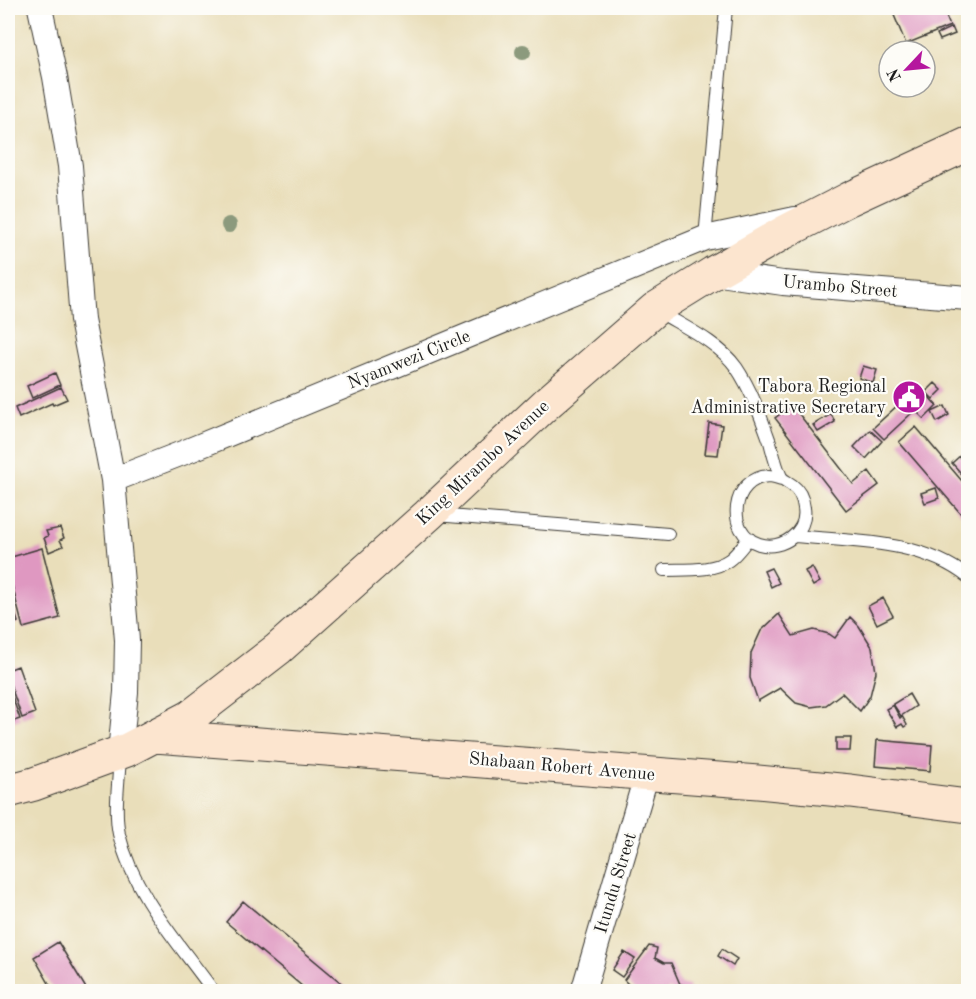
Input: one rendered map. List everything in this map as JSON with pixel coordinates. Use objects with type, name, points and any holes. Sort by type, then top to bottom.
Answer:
[{"type":"main road","name":"King Mirambo Avenue","points":[[8,791],[120,753],[190,717],[278,649],[546,404],[655,309],[713,273],[818,215],[888,180],[969,144]]},
{"type":"main road","name":"Shabaan Robert Avenue","points":[[156,736],[850,791],[969,806]]},
{"type":"street","points":[[39,8],[55,77],[70,166],[82,320],[113,480],[127,640],[126,692],[120,753]]},
{"type":"street","name":"Nyamwezi Circle","points":[[113,480],[705,238],[818,215]]},
{"type":"street","name":"Urambo Street","points":[[713,273],[783,283],[969,298]]},
{"type":"street","name":"Itundu Street","points":[[584,992],[647,774]]},
{"type":"lane","points":[[705,238],[726,8]]},
{"type":"lane","points":[[655,309],[700,336],[735,366],[754,403],[782,478]]},
{"type":"lane","points":[[769,476],[782,478],[794,486],[802,497],[805,511],[802,525],[795,536],[784,543],[772,546],[760,544],[749,538],[740,528],[736,514],[737,500],[744,488],[755,480],[769,476]]},
{"type":"lane","points":[[428,514],[668,534]]},
{"type":"lane","points":[[795,536],[912,549],[940,560],[969,578]]},
{"type":"lane","points":[[664,570],[717,565],[734,556],[749,538]]},
{"type":"lane","points":[[120,753],[117,811],[119,833],[126,854],[135,875],[159,916],[213,992]]},
{"type":"building","points":[[891,8],[923,8],[927,16],[943,9],[950,26],[918,39],[904,39]]},
{"type":"building","points":[[952,27],[955,34],[940,40],[937,34]]},
{"type":"building","points":[[863,366],[877,370],[873,383],[859,378]]},
{"type":"building","points":[[55,373],[60,385],[32,398],[27,386]]},
{"type":"building","points":[[935,383],[942,390],[933,399],[926,392]]},
{"type":"building","points":[[919,386],[937,406],[924,419],[915,410],[884,439],[873,428],[899,404],[900,406]]},
{"type":"building","points":[[61,387],[67,399],[53,405],[52,403],[19,418],[15,408]]},
{"type":"building","points":[[792,405],[853,484],[869,471],[879,485],[846,510],[775,418]]},
{"type":"building","points":[[945,406],[949,415],[937,422],[932,412]]},
{"type":"building","points":[[831,414],[835,422],[818,432],[813,425]]},
{"type":"building","points":[[709,423],[722,425],[718,455],[705,454]]},
{"type":"building","points":[[916,427],[968,488],[968,522],[899,442]]},
{"type":"building","points":[[870,430],[882,441],[866,459],[854,447]]},
{"type":"building","points":[[962,454],[968,461],[968,481],[952,463]]},
{"type":"building","points":[[936,488],[939,498],[925,503],[921,493]]},
{"type":"building","points":[[60,528],[64,538],[60,540],[63,546],[49,552],[44,538],[48,536],[46,531]]},
{"type":"building","points":[[42,548],[60,618],[23,628],[8,569],[8,558]]},
{"type":"building","points":[[812,567],[820,582],[813,586],[805,571]]},
{"type":"building","points":[[771,568],[779,583],[771,587],[764,571]]},
{"type":"building","points":[[8,591],[18,622],[8,626]]},
{"type":"building","points":[[883,598],[893,616],[877,624],[868,606]]},
{"type":"building","points":[[779,614],[793,636],[814,630],[835,638],[850,617],[859,626],[872,647],[876,672],[870,696],[860,711],[842,693],[826,705],[811,707],[796,703],[780,688],[758,701],[750,678],[751,653],[761,631]]},
{"type":"building","points":[[18,666],[35,713],[22,718],[8,678],[8,670]]},
{"type":"building","points":[[8,685],[20,719],[8,723]]},
{"type":"building","points":[[909,694],[916,706],[901,716],[893,704]]},
{"type":"building","points":[[893,705],[907,725],[904,727],[902,724],[897,727],[886,709]]},
{"type":"building","points":[[836,738],[851,738],[850,751],[836,751]]},
{"type":"building","points":[[877,740],[932,745],[930,771],[875,766]]},
{"type":"building","points":[[243,901],[352,992],[309,992],[226,922]]},
{"type":"building","points":[[58,942],[87,990],[85,992],[54,992],[34,957]]},
{"type":"building","points":[[649,946],[657,948],[655,958],[664,963],[671,963],[680,984],[690,986],[687,992],[674,992],[669,989],[666,992],[636,992],[624,980]]},
{"type":"building","points":[[722,949],[737,959],[733,966],[718,956]]},
{"type":"building","points":[[624,952],[635,959],[622,977],[612,970]]},
{"type":"place","name":"Tabora Regional Administrative Secretary","points":[[909,397]]}]
